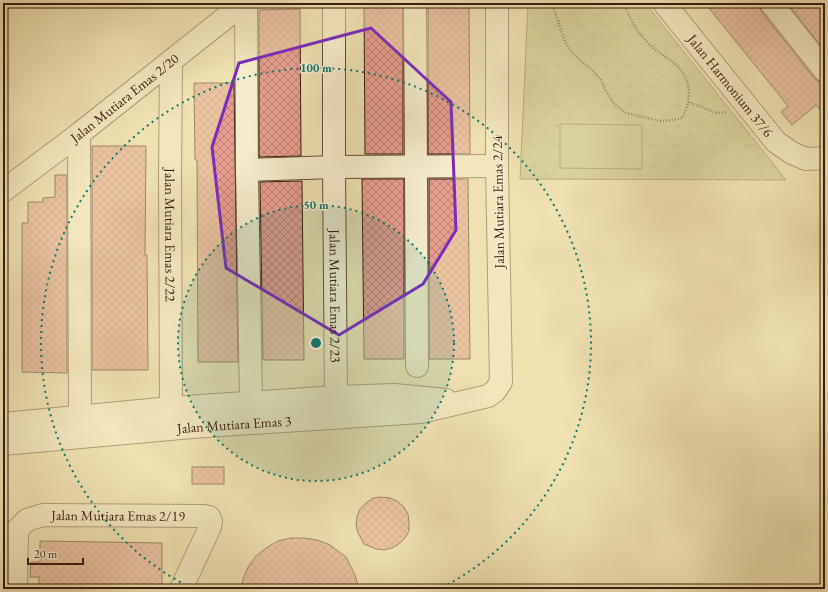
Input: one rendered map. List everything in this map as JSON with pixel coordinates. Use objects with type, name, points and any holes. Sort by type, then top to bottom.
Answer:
[{"type":"street","name":"Jalan Mutiara Emas 2/20","points":[[3,191],[245,3]]},
{"type":"street","points":[[245,3],[251,403]]},
{"type":"street","name":"Jalan Mutiara Emas 2/23","points":[[334,3],[336,397]]},
{"type":"street","points":[[415,3],[417,366]]},
{"type":"street","name":"Jalan Mutiara Emas 2/24","points":[[488,396],[495,391],[501,382],[497,166],[497,3]]},
{"type":"street","name":"Jalan Harmonium 37/6","points":[[664,3],[776,142],[792,153],[815,158]]},
{"type":"street","points":[[771,3],[825,71]]},
{"type":"street","name":"Jalan Mutiara Emas 2/22","points":[[171,61],[171,408]]},
{"type":"street","points":[[78,134],[80,417]]},
{"type":"street","points":[[247,170],[334,167],[497,166]]},
{"type":"street","name":"Jalan Mutiara Emas 3","points":[[3,424],[171,408],[336,397],[394,395],[464,402]]},
{"type":"street","name":"Jalan Mutiara Emas 3","points":[[3,444],[192,427],[420,412],[488,396]]},
{"type":"street","name":"Jalan Mutiara Emas 2/19","points":[[16,589],[17,530],[27,520],[43,515],[204,516],[210,518],[210,527],[181,589]]},
{"type":"path","points":[[552,3],[565,42],[575,56],[592,70],[601,80],[615,105],[626,113],[660,120],[682,118],[687,109],[688,102],[689,92],[686,78],[677,66],[648,43],[630,20],[624,3]]},
{"type":"path","points":[[688,102],[717,113],[732,112],[748,107]]},
{"type":"highlighted area","points":[[371,28],[451,102],[456,230],[423,284],[339,335],[226,268],[212,147],[239,63]]},
{"type":"green space","points":[[528,3],[645,3],[786,180],[520,179]]},
{"type":"green space","points":[[560,124],[642,125],[642,169],[560,168]]},
{"type":"building","points":[[364,3],[403,3],[403,154],[365,154]]},
{"type":"building","points":[[428,3],[469,3],[470,154],[428,154]]},
{"type":"building","points":[[705,3],[759,3],[761,11],[815,79],[825,83],[825,116],[816,105],[792,125],[781,112],[788,106]]},
{"type":"building","points":[[787,3],[825,3],[825,51]]},
{"type":"building","points":[[300,9],[301,156],[259,157],[259,10]]},
{"type":"building","points":[[194,83],[234,83],[238,362],[198,362],[197,160],[195,160]]},
{"type":"building","points":[[92,146],[146,146],[145,255],[147,255],[148,370],[92,370]]},
{"type":"building","points":[[55,175],[67,175],[67,373],[22,372],[22,223],[28,223],[28,202],[43,202],[43,198],[55,197]]},
{"type":"building","points":[[362,179],[404,179],[404,359],[364,359]]},
{"type":"building","points":[[429,179],[468,179],[470,359],[429,359]]},
{"type":"building","points":[[302,181],[304,360],[263,360],[260,182]]},
{"type":"building","points":[[192,467],[224,467],[224,484],[192,484]]},
{"type":"building","points":[[373,498],[390,498],[397,501],[404,507],[408,514],[409,522],[409,531],[405,538],[392,548],[384,550],[376,549],[364,544],[358,533],[356,525],[357,516],[360,509]]},
{"type":"building","points":[[291,538],[317,540],[330,545],[346,557],[355,575],[359,589],[241,589],[248,567],[256,556],[278,541]]},
{"type":"building","points":[[40,541],[162,543],[162,589],[39,589],[39,577],[30,577],[31,562],[40,562]]}]
